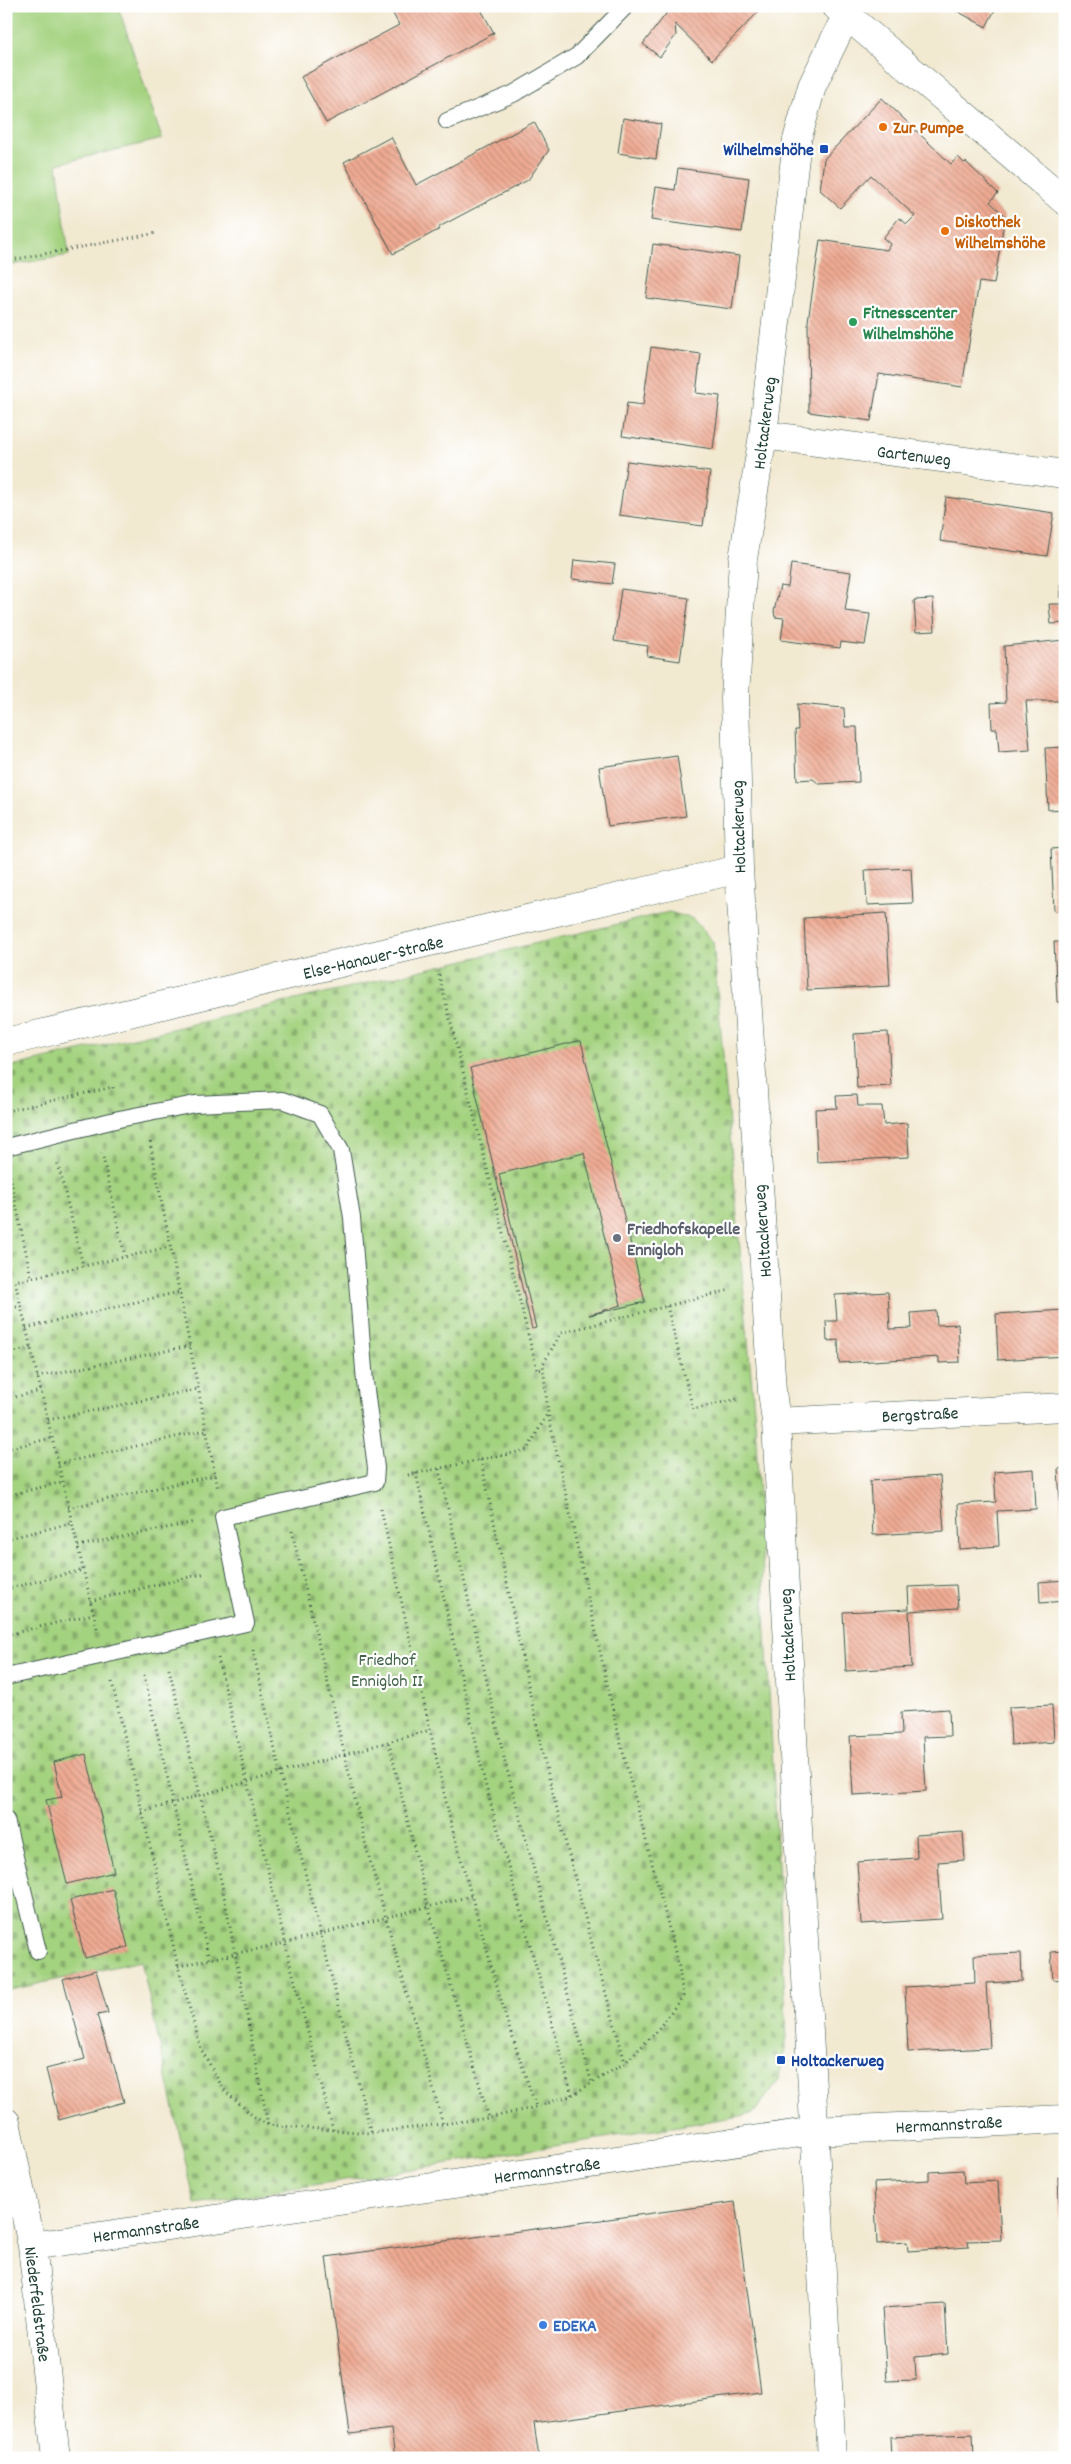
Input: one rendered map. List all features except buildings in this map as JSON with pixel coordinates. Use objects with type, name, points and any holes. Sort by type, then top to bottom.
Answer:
[{"type":"street","points":[[841,11],[1065,201]]},
{"type":"street","name":"Holtackerweg","points":[[832,2458],[776,1422],[772,1392],[739,869],[734,697],[743,559],[763,435],[797,140],[812,86],[841,11]]},
{"type":"street","name":"Gartenweg","points":[[763,435],[1065,474]]},
{"type":"street","name":"Else-Hanauer-Straße","points":[[6,1042],[739,869]]},
{"type":"street","name":"Bergstraße","points":[[776,1422],[1065,1407]]},
{"type":"street","name":"Hermannstraße","points":[[32,2246],[814,2131],[1065,2119]]},
{"type":"street","name":"Niederfeldstraße","points":[[6,2122],[10,2153],[32,2246],[56,2458]]},
{"type":"lane","points":[[447,121],[513,94],[577,56],[626,6]]},
{"type":"lane","points":[[6,1147],[144,1114],[195,1104],[282,1100],[320,1114],[341,1150],[352,1218],[365,1382],[376,1468],[375,1482],[223,1517],[246,1623],[6,1677]]},
{"type":"lane","points":[[6,1820],[38,1951]]},
{"type":"path","points":[[6,261],[158,233]]},
{"type":"path","points":[[431,943],[537,1370],[544,1369]]},
{"type":"path","points":[[78,1546],[223,1517],[144,1114]]},
{"type":"path","points":[[96,1125],[125,1256]]},
{"type":"path","points":[[52,1136],[83,1266]]},
{"type":"path","points":[[10,1174],[32,1277]]},
{"type":"path","points":[[170,1247],[14,1281],[93,1614],[106,1655],[119,1720],[178,1966],[201,2049],[224,2090],[252,2116],[268,2125],[371,2133],[489,2118],[572,2095],[625,2063],[656,2032],[683,1996],[679,1967],[617,1729],[548,1413],[543,1364],[561,1333],[765,1281]]},
{"type":"path","points":[[26,1328],[179,1292]]},
{"type":"path","points":[[6,1309],[21,1306]]},
{"type":"path","points":[[667,1306],[694,1409],[772,1392]]},
{"type":"path","points":[[38,1377],[190,1346]]},
{"type":"path","points":[[6,1354],[31,1348]]},
{"type":"path","points":[[48,1420],[198,1390]]},
{"type":"path","points":[[6,1399],[41,1391]]},
{"type":"path","points":[[536,2106],[507,2021],[451,1824],[375,1482],[527,1450],[548,1413]]},
{"type":"path","points":[[58,1464],[206,1430]]},
{"type":"path","points":[[6,1449],[52,1438]]},
{"type":"path","points":[[481,1460],[542,1751],[625,2063]]},
{"type":"path","points":[[439,1469],[505,1762],[592,2084]]},
{"type":"path","points":[[416,1473],[485,1783],[572,2095]]},
{"type":"path","points":[[68,1508],[215,1475]]},
{"type":"path","points":[[6,1496],[62,1482]]},
{"type":"path","points":[[285,1502],[345,1755],[386,1916],[443,2124]]},
{"type":"path","points":[[6,1539],[72,1522]]},
{"type":"path","points":[[90,1600],[233,1567]]},
{"type":"path","points":[[6,1589],[83,1570]]},
{"type":"path","points":[[6,1636],[93,1614]]},
{"type":"path","points":[[246,1623],[280,1773],[371,2133]]},
{"type":"path","points":[[212,1631],[285,1943],[333,2130]]},
{"type":"path","points":[[162,1642],[198,1796],[221,1880],[268,2125]]},
{"type":"path","points":[[137,1648],[209,1959]]},
{"type":"path","points":[[142,1812],[430,1730]]},
{"type":"path","points":[[389,1743],[428,1906],[489,2118]]},
{"type":"path","points":[[178,1966],[285,1943],[471,1896]]},
{"type":"green space","points":[[6,6],[118,6],[162,139],[57,164],[69,255],[6,266]]},
{"type":"green space","name":"Friedhof Ennigloh II","points":[[669,912],[693,919],[713,942],[755,1421],[787,2037],[779,2080],[753,2114],[195,2204],[141,1961],[6,1991],[6,1068]]},
{"type":"place","name":"Zur Pumpe","points":[[883,127]]},
{"type":"place","name":"Wilhelmshöhe","points":[[824,149]]},
{"type":"place","name":"Diskothek Wilhelmshöhe","points":[[945,231]]},
{"type":"place","name":"Fitnesscenter Wilhelmshöhe","points":[[853,322]]},
{"type":"place","name":"Friedhofskapelle Ennigloh","points":[[617,1238]]},
{"type":"place","name":"Holtackerweg","points":[[781,2060]]},
{"type":"place","name":"EDEKA","points":[[543,2325]]}]
